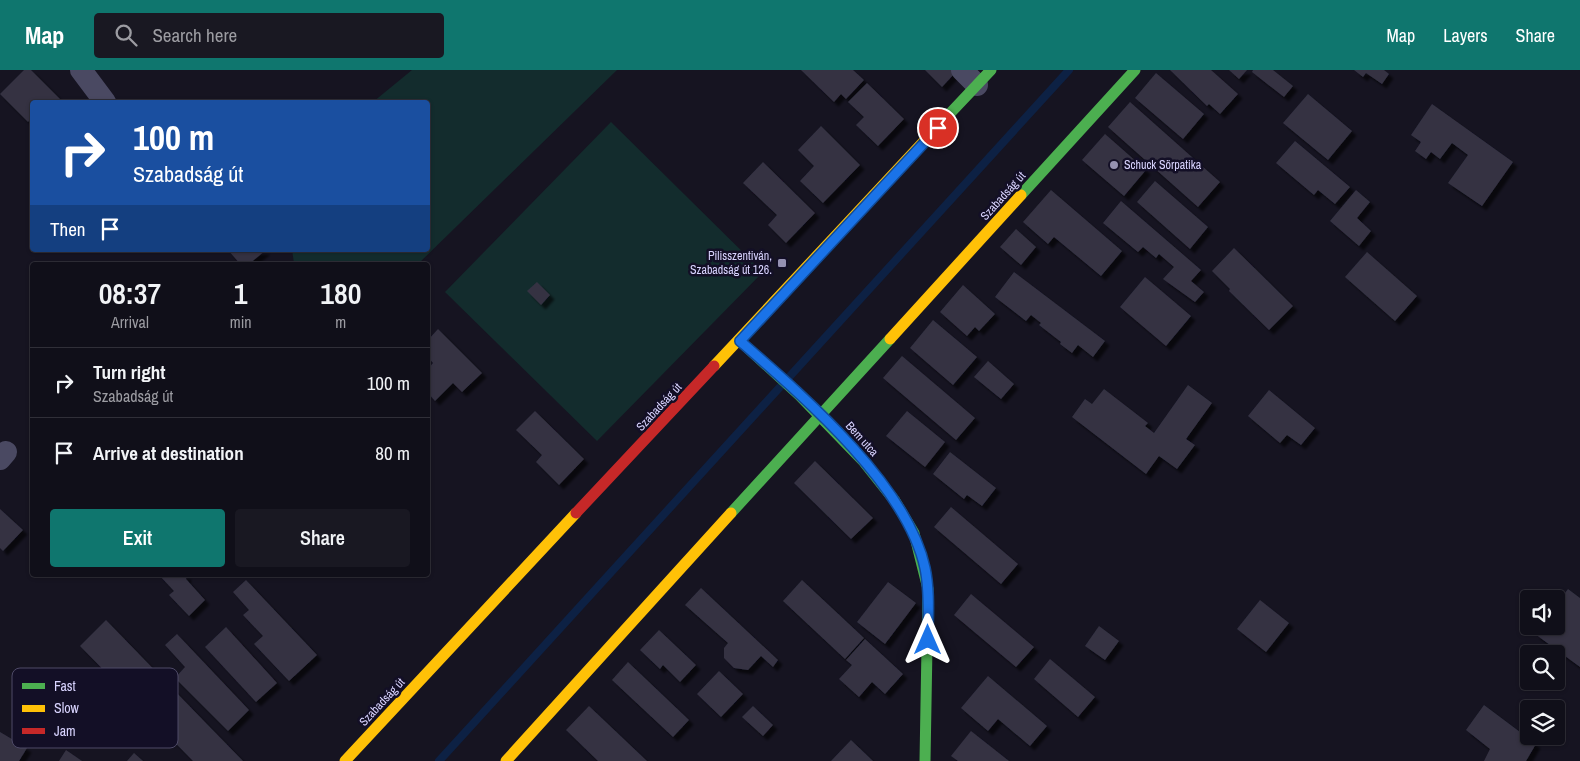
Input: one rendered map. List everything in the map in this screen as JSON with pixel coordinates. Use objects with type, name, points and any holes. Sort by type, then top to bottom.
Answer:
[{"type":"street","points":[[81,70],[104,100]]},
{"type":"street","name":"Szabadság út","points":[[506,761],[1135,70]]},
{"type":"street","name":"Szabadság út","points":[[345,761],[740,341],[977,75]]},
{"type":"street","name":"Bem utca","points":[[740,341],[821,416],[879,479],[902,511],[920,552],[928,589],[925,761]]},
{"type":"green space","points":[[412,70],[617,70],[420,262],[294,262],[292,252],[430,252],[430,100],[375,100]]},
{"type":"green space","points":[[611,122],[763,272],[597,441],[445,292]]},
{"type":"building","points":[[24,70],[31,70],[61,100],[30,100],[30,120],[28,122],[0,94]]},
{"type":"building","points":[[801,70],[853,70],[864,80],[846,99],[841,94],[834,102]]},
{"type":"building","points":[[925,70],[953,70],[955,73],[942,87]]},
{"type":"building","points":[[1170,70],[1211,70],[1238,94],[1220,114],[1209,104],[1207,106]]},
{"type":"building","points":[[1229,70],[1247,70],[1239,79]]},
{"type":"building","points":[[1253,70],[1273,70],[1293,86],[1284,97],[1252,72]]},
{"type":"building","points":[[1354,70],[1384,70],[1389,74],[1382,84],[1366,73],[1363,77]]},
{"type":"building","points":[[1156,73],[1204,114],[1183,139],[1135,98]]},
{"type":"building","points":[[867,83],[904,119],[878,146],[856,125],[864,117],[848,102]]},
{"type":"building","points":[[1308,94],[1352,131],[1328,160],[1283,123]]},
{"type":"building","points":[[1130,102],[1220,182],[1198,207],[1108,127]]},
{"type":"building","points":[[1432,104],[1513,162],[1482,206],[1448,183],[1468,155],[1452,143],[1440,159],[1431,152],[1426,159],[1415,151],[1421,142],[1411,135]]},
{"type":"building","points":[[821,126],[860,165],[823,203],[800,181],[814,166],[798,150]]},
{"type":"building","name":"Schuck Sörpatika","points":[[1105,134],[1146,170],[1124,196],[1082,160]]},
{"type":"building","points":[[1295,141],[1350,187],[1335,204],[1318,190],[1314,195],[1276,163]]},
{"type":"building","points":[[763,162],[815,213],[786,243],[768,225],[777,215],[743,183]]},
{"type":"building","points":[[1155,181],[1208,227],[1190,249],[1137,202]]},
{"type":"building","points":[[1051,190],[1122,251],[1101,276],[1054,237],[1048,244],[1023,222]]},
{"type":"building","points":[[1356,190],[1370,202],[1357,218],[1371,231],[1359,246],[1330,221]]},
{"type":"building","points":[[1121,201],[1201,270],[1191,281],[1204,292],[1195,302],[1163,279],[1174,267],[1159,254],[1156,258],[1143,247],[1138,252],[1103,223]]},
{"type":"building","points":[[1016,229],[1036,247],[1021,265],[1000,247]]},
{"type":"building","points":[[1234,248],[1293,306],[1269,330],[1229,291],[1230,289],[1212,271]]},
{"type":"building","points":[[230,252],[264,252],[252,262],[238,262]]},
{"type":"building","points":[[1367,252],[1417,296],[1395,321],[1345,277]]},
{"type":"building","points":[[1014,272],[1105,341],[1093,357],[1078,345],[1072,353],[1039,325],[1041,323],[1031,315],[1026,321],[995,297]]},
{"type":"building","points":[[1145,277],[1191,316],[1166,346],[1120,307]]},
{"type":"building","points":[[537,282],[550,295],[541,305],[527,291]]},
{"type":"building","points":[[963,285],[995,314],[979,331],[975,327],[967,336],[940,312]]},
{"type":"building","points":[[933,320],[977,357],[953,385],[910,348]]},
{"type":"building","points":[[438,329],[482,373],[462,392],[453,383],[435,401],[430,395],[430,367],[433,363],[430,359],[430,338]]},
{"type":"building","points":[[902,356],[975,418],[956,440],[883,378]]},
{"type":"building","points":[[988,361],[1014,384],[1001,399],[974,377]]},
{"type":"building","points":[[1188,385],[1212,403],[1186,439],[1195,445],[1177,469],[1159,456],[1146,474],[1072,417],[1085,399],[1092,404],[1104,389],[1148,423],[1145,426],[1154,433]]},
{"type":"building","points":[[1269,390],[1315,428],[1301,445],[1287,435],[1280,443],[1248,416]]},
{"type":"building","points":[[535,411],[584,459],[559,485],[536,462],[542,455],[516,430]]},
{"type":"building","points":[[907,411],[945,442],[925,467],[886,436]]},
{"type":"building","points":[[950,452],[996,488],[982,506],[967,495],[964,499],[933,474]]},
{"type":"building","points":[[815,461],[873,518],[851,539],[794,483]]},
{"type":"building","points":[[951,507],[1018,564],[1001,584],[934,527]]},
{"type":"building","points":[[0,509],[23,530],[3,551],[0,548]]},
{"type":"building","points":[[161,577],[186,577],[186,579],[205,600],[189,616],[169,595],[174,591]]},
{"type":"building","points":[[246,580],[317,655],[289,681],[254,644],[263,636],[243,615],[249,610],[233,592]]},
{"type":"building","points":[[802,580],[864,638],[845,659],[783,601]]},
{"type":"building","points":[[888,582],[916,603],[885,644],[857,622]]},
{"type":"building","points":[[701,588],[778,660],[773,667],[761,656],[748,670],[734,668],[724,658],[724,648],[728,643],[685,605]]},
{"type":"building","points":[[1568,589],[1580,598],[1580,667],[1565,656],[1565,645],[1550,645],[1536,635],[1565,635],[1565,593]]},
{"type":"building","points":[[971,594],[1034,647],[1016,667],[954,615]]},
{"type":"building","points":[[1260,600],[1289,623],[1266,652],[1237,629]]},
{"type":"building","points":[[106,620],[153,668],[102,668],[80,646]]},
{"type":"building","points":[[1099,626],[1119,641],[1105,660],[1085,646]]},
{"type":"building","points":[[226,627],[277,683],[256,702],[205,647]]},
{"type":"building","points":[[659,630],[696,665],[680,682],[663,665],[660,669],[640,650]]},
{"type":"building","points":[[177,634],[249,710],[228,731],[178,681],[178,675],[185,667],[165,645]]},
{"type":"building","points":[[865,639],[903,674],[885,694],[872,682],[859,697],[839,679],[852,665],[846,660]]},
{"type":"building","points":[[1050,659],[1095,697],[1078,717],[1034,679]]},
{"type":"building","points":[[628,662],[689,720],[673,737],[612,680]]},
{"type":"building","points":[[719,671],[743,694],[721,717],[697,694]]},
{"type":"building","points":[[988,676],[1047,726],[1030,746],[998,719],[988,731],[961,708]]},
{"type":"building","points":[[178,694],[243,761],[193,761],[178,746]]},
{"type":"building","points":[[1484,705],[1520,732],[1520,745],[1535,745],[1526,761],[1484,761],[1490,749],[1466,730]]},
{"type":"building","points":[[589,706],[647,761],[598,761],[566,730]]},
{"type":"building","points":[[753,706],[773,725],[763,736],[742,717]]},
{"type":"building","points":[[971,731],[1009,761],[958,761],[951,756]]},
{"type":"building","points":[[0,732],[12,739],[12,748],[27,748],[19,761],[0,761]]},
{"type":"building","points":[[851,740],[873,761],[831,761]]},
{"type":"building","points":[[66,750],[82,761],[59,761]]},
{"type":"building","points":[[134,753],[143,761],[127,761]]},
{"type":"waterway","points":[[439,761],[1069,70]]},
{"type":"traffic: fast","points":[[940,124],[991,70]]},
{"type":"traffic: fast","points":[[1021,195],[1135,70]]},
{"type":"traffic: fast","points":[[731,513],[890,339]]},
{"type":"traffic: fast","points":[[740,341],[799,395],[864,462],[895,501],[914,533],[928,589],[925,761]]},
{"type":"traffic: slow","points":[[714,366],[940,124]]},
{"type":"traffic: slow","points":[[890,339],[1021,195]]},
{"type":"traffic: slow","points":[[345,761],[576,513]]},
{"type":"traffic: slow","points":[[506,761],[731,513]]},
{"type":"traffic: jam","points":[[576,513],[714,366]]},
{"type":"place","name":"Schuck Sörpatika","points":[[1114,165]]},
{"type":"place","name":"Pilisszentiván, Szabadság út 126.","points":[[782,263]]},
{"type":"route","points":[[928,640],[928,589],[925,569],[913,532],[902,511],[879,479],[832,427],[740,341],[938,128]]}]
